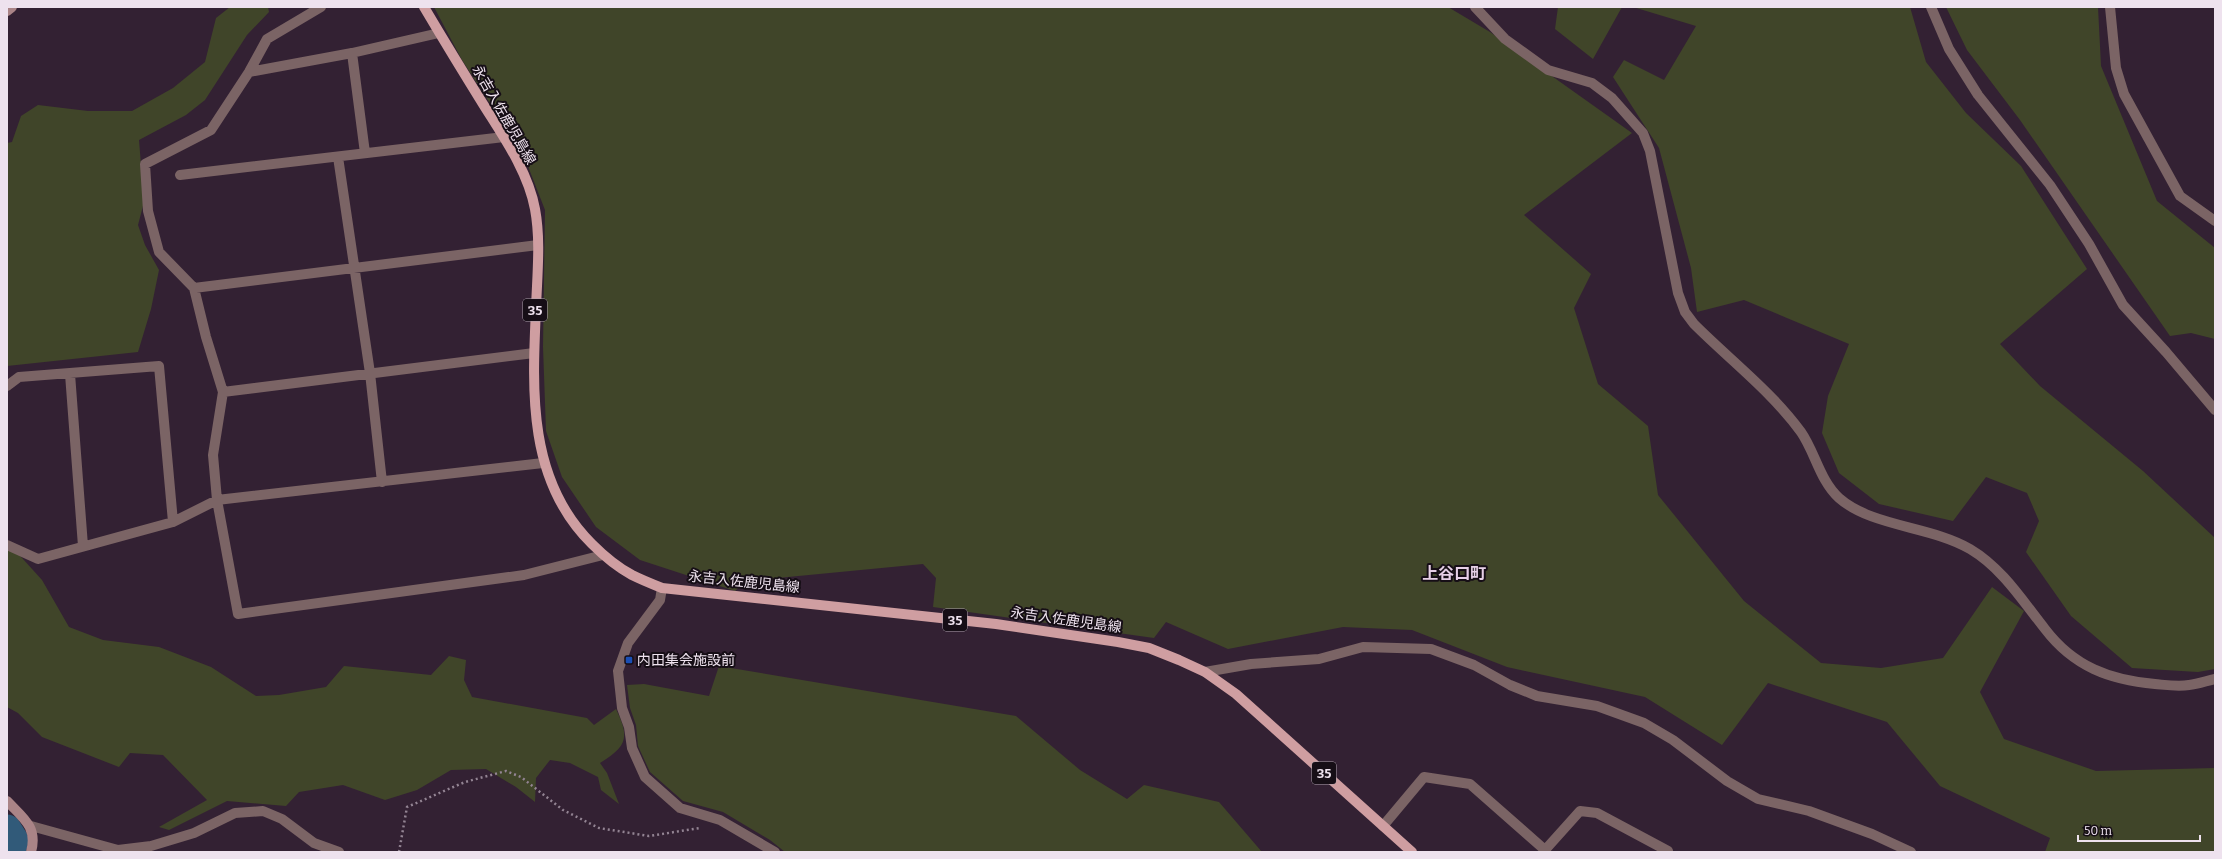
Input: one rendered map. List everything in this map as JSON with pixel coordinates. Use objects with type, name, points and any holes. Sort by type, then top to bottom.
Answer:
[{"type":"main road","points":[[7,11],[12,7]]},
{"type":"main road","name":"永吉入佐鹿児島線","points":[[424,7],[504,137],[523,174],[535,208],[538,245],[534,353],[537,435],[543,463],[557,498],[578,530],[603,555],[631,574],[662,588],[996,624],[1149,648],[1205,672],[1236,694],[1412,852]]},
{"type":"main road","points":[[7,801],[31,826],[35,840],[31,852]]},
{"type":"street","points":[[321,7],[267,39],[250,72],[211,130],[145,164],[148,211],[159,252],[194,288],[206,338],[223,392],[213,455],[217,500],[238,614],[524,576],[603,555]]},
{"type":"street","points":[[1475,7],[1505,39],[1548,70],[1592,83],[1612,98],[1643,133],[1650,152],[1678,293],[1685,312],[1718,348],[1766,391],[1788,416],[1801,433],[1823,477],[1838,498],[1861,512],[1946,537],[1970,549],[1998,570],[2057,644],[2093,669],[2111,678],[2130,682],[2164,685],[2189,685],[2215,679]]},
{"type":"street","points":[[1931,7],[1949,48],[1978,95],[2050,185],[2089,244],[2122,305],[2166,352],[2215,410]]},
{"type":"street","points":[[2110,7],[2116,68],[2124,94],[2180,196],[2215,221]]},
{"type":"street","points":[[250,72],[352,53],[439,33]]},
{"type":"street","points":[[352,53],[365,153]]},
{"type":"street","points":[[180,176],[504,137]]},
{"type":"street","points":[[338,157],[356,268],[370,373],[382,482]]},
{"type":"street","points":[[194,288],[538,245]]},
{"type":"street","points":[[223,392],[534,353]]},
{"type":"street","points":[[7,386],[19,377],[159,366],[173,522]]},
{"type":"street","points":[[70,374],[83,546]]},
{"type":"street","points":[[7,545],[38,559],[173,522],[217,500],[543,463]]},
{"type":"street","points":[[662,588],[660,600],[628,643],[618,671],[622,708],[629,727],[632,748],[645,777],[680,808],[724,823],[775,852]]},
{"type":"street","points":[[1205,672],[1251,664],[1319,659],[1363,647],[1431,649],[1474,666],[1510,685],[1538,696],[1597,706],[1644,723],[1673,740],[1727,781],[1758,799],[1810,811],[1872,834],[1911,852]]},
{"type":"street","points":[[1383,826],[1424,777],[1470,784],[1545,850],[1580,810],[1597,813],[1668,851]]},
{"type":"street","points":[[31,826],[118,850],[152,846],[194,833],[235,813],[263,811],[282,819],[314,843],[339,852]]},
{"type":"path","points":[[399,852],[407,807],[465,782],[506,771],[521,776],[563,810],[598,828],[649,836],[691,831],[724,823]]},
{"type":"green space","points":[[230,7],[268,7],[269,12],[247,35],[205,100],[186,115],[139,140],[144,202],[138,225],[145,245],[159,270],[151,309],[138,352],[7,366],[7,143],[12,142],[21,116],[38,105],[88,111],[132,111],[173,88],[205,62],[216,18]]},
{"type":"green space","points":[[434,7],[1448,7],[1490,32],[1632,133],[1524,215],[1591,274],[1574,308],[1598,384],[1648,426],[1658,495],[1744,601],[1821,663],[1881,668],[1943,658],[1992,587],[2024,611],[1980,692],[2004,739],[2096,771],[2215,768],[2215,852],[2045,852],[2050,838],[1940,786],[1887,722],[1768,683],[1722,745],[1645,697],[1507,667],[1412,630],[1343,627],[1228,649],[1166,622],[1154,638],[933,607],[936,578],[923,564],[746,581],[735,591],[640,560],[596,527],[562,477],[546,431],[543,347],[545,210],[524,156],[462,60]]},
{"type":"green space","points":[[1558,7],[1622,7],[1593,59],[1555,29]]},
{"type":"green space","points":[[1633,7],[1910,7],[1926,62],[1966,113],[2021,166],[2087,269],[2000,344],[2040,386],[2143,471],[2215,538],[2215,669],[2198,672],[2132,668],[2071,616],[2026,552],[2039,521],[2027,493],[1986,477],[1953,521],[1879,504],[1839,473],[1822,433],[1828,396],[1849,344],[1744,300],[1697,312],[1691,268],[1659,148],[1613,77],[1624,60],[1664,80],[1696,26]]},
{"type":"green space","points":[[1946,7],[2098,7],[2101,66],[2157,201],[2215,248],[2215,339],[2191,333],[2170,336],[2020,120],[1967,50]]},
{"type":"green space","points":[[7,546],[13,548],[42,580],[69,627],[103,640],[159,647],[211,667],[256,696],[279,695],[326,687],[344,666],[431,675],[449,656],[466,660],[464,680],[472,697],[587,718],[594,725],[616,709],[623,727],[623,740],[621,746],[616,751],[600,763],[607,773],[619,804],[601,790],[598,777],[570,763],[550,760],[536,778],[535,802],[516,787],[486,769],[451,770],[417,790],[385,800],[343,785],[299,792],[286,806],[227,801],[169,830],[159,827],[207,800],[163,755],[130,753],[119,767],[42,737],[18,713],[7,707]]},
{"type":"green space","points":[[719,666],[1016,716],[1080,770],[1127,799],[1144,785],[1219,802],[1262,852],[785,852],[770,840],[723,812],[683,801],[650,772],[638,746],[636,725],[630,708],[627,685],[644,684],[709,696]]},
{"type":"waterway","points":[[7,829],[14,840],[11,852]]},
{"type":"place","name":"内田集会施設前","points":[[629,660]]},
{"type":"district","name":"上谷口町","points":[[1454,573]]}]
